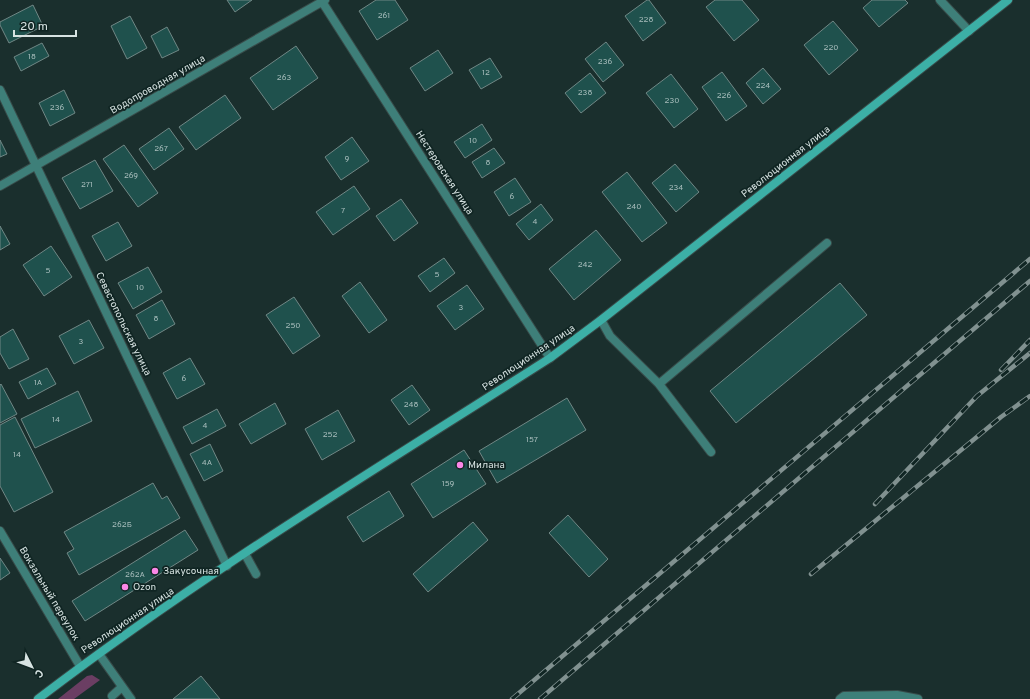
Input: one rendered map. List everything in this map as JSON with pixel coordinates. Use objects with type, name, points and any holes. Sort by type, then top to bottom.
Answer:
[{"type":"main road","name":"Революционная улица","points":[[38,699],[80,666],[245,554],[550,358],[601,320],[1008,0]]},
{"type":"street","points":[[940,0],[969,31]]},
{"type":"street","name":"Водопроводная улица","points":[[0,186],[37,167],[323,1]]},
{"type":"street","name":"Нестеровская улица","points":[[323,1],[550,358]]},
{"type":"street","name":"Севастопольская улица","points":[[0,90],[227,566]]},
{"type":"street","points":[[659,384],[827,243]]},
{"type":"street","points":[[601,320],[610,336],[659,384],[712,452]]},
{"type":"street","name":"Вокзальный переулок","points":[[0,532],[80,666]]},
{"type":"street","points":[[245,554],[256,574]]},
{"type":"street","points":[[99,654],[131,699]]},
{"type":"street","points":[[112,696],[122,687]]},
{"type":"street","points":[[840,699],[844,696],[897,695],[918,699]]},
{"type":"shaded area","points":[[92,675],[100,680],[74,699],[58,699],[87,676]]},
{"type":"building","points":[[227,0],[252,0],[235,12]]},
{"type":"building","points":[[376,0],[395,0],[408,20],[377,40],[359,11]]},
{"type":"building","points":[[649,0],[666,23],[643,41],[625,16]]},
{"type":"building","points":[[715,0],[742,0],[759,20],[734,41],[706,7]]},
{"type":"building","points":[[872,0],[905,0],[908,3],[879,27],[863,8]]},
{"type":"building","points":[[33,5],[43,26],[9,43],[0,22]]},
{"type":"building","points":[[130,16],[147,48],[127,59],[111,26]]},
{"type":"building","points":[[833,21],[858,50],[829,75],[804,45]]},
{"type":"building","points":[[167,27],[179,50],[162,58],[151,36]]},
{"type":"building","points":[[606,42],[624,65],[603,82],[585,59]]},
{"type":"building","points":[[42,43],[49,56],[21,71],[14,57]]},
{"type":"building","points":[[296,46],[318,78],[273,110],[250,78]]},
{"type":"building","points":[[438,50],[453,73],[425,91],[410,68]]},
{"type":"building","points":[[490,58],[502,77],[481,89],[469,70]]},
{"type":"building","points":[[763,68],[781,89],[763,104],[746,83]]},
{"type":"building","points":[[722,72],[747,106],[726,121],[702,87]]},
{"type":"building","points":[[590,73],[606,93],[581,113],[565,93]]},
{"type":"building","points":[[671,74],[698,109],[674,128],[646,93]]},
{"type":"building","points":[[64,90],[75,113],[50,126],[39,103]]},
{"type":"building","points":[[225,95],[241,118],[196,150],[179,127]]},
{"type":"building","points":[[482,124],[492,140],[465,158],[454,142]]},
{"type":"building","points":[[169,128],[184,149],[154,170],[139,149]]},
{"type":"building","points":[[352,137],[369,161],[341,180],[325,157]]},
{"type":"building","points":[[0,140],[7,154],[0,157]]},
{"type":"building","points":[[124,145],[158,193],[138,207],[103,159]]},
{"type":"building","points":[[494,148],[505,163],[482,178],[472,162]]},
{"type":"building","points":[[95,160],[113,191],[80,209],[62,178]]},
{"type":"building","points":[[675,164],[699,192],[676,212],[652,183]]},
{"type":"building","points":[[627,172],[667,223],[642,242],[602,192]]},
{"type":"building","points":[[515,178],[531,202],[509,216],[494,192]]},
{"type":"building","points":[[354,186],[370,209],[333,235],[316,212]]},
{"type":"building","points":[[401,199],[418,223],[394,241],[376,216]]},
{"type":"building","points":[[541,204],[553,220],[529,240],[516,224]]},
{"type":"building","points":[[118,222],[132,246],[106,261],[92,236]]},
{"type":"building","points":[[0,226],[10,244],[0,250]]},
{"type":"building","points":[[596,230],[621,260],[574,300],[549,269]]},
{"type":"building","points":[[51,246],[72,277],[44,296],[23,265]]},
{"type":"building","points":[[444,258],[455,273],[430,292],[418,276]]},
{"type":"building","points":[[148,267],[162,292],[133,309],[118,283]]},
{"type":"building","points":[[360,282],[387,320],[369,333],[342,296]]},
{"type":"building","points":[[840,283],[867,315],[736,423],[710,391]]},
{"type":"building","points":[[467,285],[484,309],[455,330],[437,306]]},
{"type":"building","points":[[294,297],[320,336],[293,354],[266,315]]},
{"type":"building","points":[[162,300],[175,324],[149,339],[136,315]]},
{"type":"building","points":[[89,320],[104,348],[74,364],[59,336]]},
{"type":"building","points":[[13,329],[29,359],[9,369],[0,353],[0,337]]},
{"type":"building","points":[[190,358],[205,384],[177,399],[163,373]]},
{"type":"building","points":[[47,368],[56,384],[28,399],[19,382]]},
{"type":"building","points":[[1,384],[17,414],[0,423],[0,385]]},
{"type":"building","points":[[412,385],[430,410],[409,425],[391,400]]},
{"type":"building","points":[[78,391],[92,421],[35,448],[21,419]]},
{"type":"building","points":[[567,398],[586,430],[497,483],[479,451]]},
{"type":"building","points":[[275,403],[286,424],[251,444],[239,424]]},
{"type":"building","points":[[217,409],[226,426],[192,444],[183,427]]},
{"type":"building","points":[[338,410],[355,441],[322,460],[305,429]]},
{"type":"building","points":[[15,417],[53,492],[14,512],[0,486],[0,425]]},
{"type":"building","points":[[210,444],[223,471],[204,481],[190,454]]},
{"type":"building","points":[[464,450],[486,484],[433,518],[411,484]]},
{"type":"building","points":[[153,483],[162,499],[167,496],[180,518],[79,575],[67,553],[74,549],[64,532]]},
{"type":"building","points":[[389,491],[404,516],[363,542],[347,517]]},
{"type":"building","points":[[568,515],[608,559],[589,577],[549,533]]},
{"type":"building","points":[[473,522],[488,540],[428,592],[413,574]]},
{"type":"building","points":[[185,530],[198,550],[85,621],[72,601]]},
{"type":"building","points":[[0,558],[10,573],[0,580]]},
{"type":"building","points":[[201,676],[220,699],[173,699]]},
{"type":"railway","points":[[512,699],[1030,259]]},
{"type":"railway","points":[[540,699],[1030,281]]},
{"type":"railway","points":[[1001,370],[1030,340]]},
{"type":"railway","points":[[875,504],[977,396],[1030,353]]},
{"type":"railway","points":[[811,574],[1001,417],[1030,396]]},
{"type":"place","name":"Милана","points":[[460,465]]},
{"type":"place","name":"Закусочная","points":[[155,571]]},
{"type":"place","name":"Ozon","points":[[125,587]]}]
